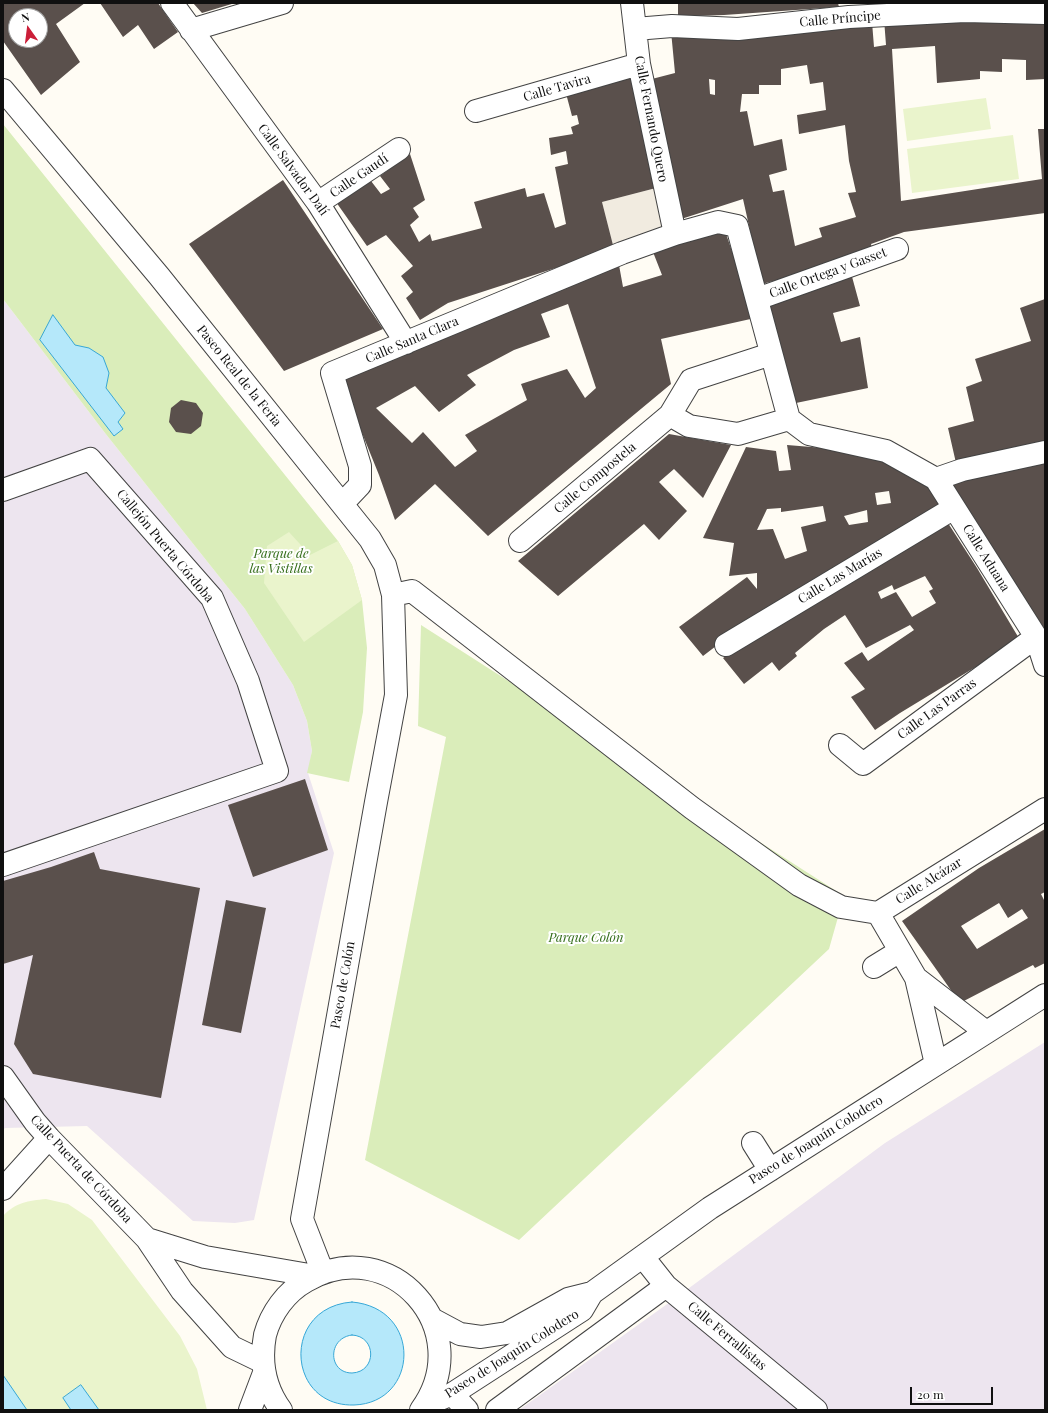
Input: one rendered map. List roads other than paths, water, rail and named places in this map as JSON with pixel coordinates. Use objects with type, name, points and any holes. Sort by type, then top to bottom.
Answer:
[{"type":"street","name":"Calle Salvador Dalí","points":[[172,3],[318,204],[406,343]]},
{"type":"street","points":[[191,30],[282,3]]},
{"type":"street","name":"Calle Fernando Quero","points":[[632,3],[639,64],[675,234]]},
{"type":"street","name":"Calle Príncipe","points":[[635,29],[672,26],[738,29],[848,10],[1045,12]]},
{"type":"street","name":"Calle Tavira","points":[[476,111],[639,64]]},
{"type":"street","name":"Paseo Real de la Feria","points":[[3,90],[159,276],[370,539],[385,565],[393,595],[396,695]]},
{"type":"street","name":"Calle Gaudí","points":[[318,204],[399,149]]},
{"type":"street","name":"Calle Santa Clara","points":[[342,504],[360,485],[360,466],[332,373],[622,253],[675,234],[718,222],[737,226],[757,299]]},
{"type":"street","name":"Calle Ortega y Gasset","points":[[789,418],[757,299],[897,249]]},
{"type":"street","name":"Calle Compostela","points":[[520,540],[670,415],[691,380],[771,354]]},
{"type":"street","points":[[670,415],[689,426],[738,434],[789,418],[809,434],[886,451],[936,479],[962,470],[1045,452]]},
{"type":"street","name":"Callejón Puerta Córdoba","points":[[3,490],[90,459],[212,598],[248,680],[277,771],[3,865]]},
{"type":"street","name":"Calle Aduana","points":[[936,479],[1036,637],[1045,665]]},
{"type":"street","name":"Calle Las Marías","points":[[726,645],[954,508]]},
{"type":"street","points":[[393,595],[412,591],[692,808],[799,886],[841,907],[878,913],[916,978],[936,1064]]},
{"type":"street","name":"Calle Las Parras","points":[[840,745],[863,764],[1036,637]]},
{"type":"street","name":"Paseo de Colón","points":[[319,1274],[302,1219],[396,695]]},
{"type":"street","name":"Calle Alcázar","points":[[878,913],[1045,809]]},
{"type":"street","points":[[874,967],[900,951]]},
{"type":"street","points":[[916,978],[986,1032]]},
{"type":"street","name":"Paseo de Joaquín Colodero","points":[[432,1319],[460,1334],[481,1337],[507,1333],[568,1299],[592,1293],[710,1208],[1045,995]]},
{"type":"street","name":"Calle Puerta de Córdoba","points":[[3,1077],[34,1122],[147,1239],[182,1291],[232,1347],[264,1367]]},
{"type":"street","points":[[3,1189],[49,1138]]},
{"type":"street","points":[[753,1144],[770,1170]]},
{"type":"street","name":"Calle Puerta de Córdoba","points":[[147,1239],[205,1257],[319,1274]]},
{"type":"street","name":"Calle Ferrallistas","points":[[643,1257],[666,1286],[816,1410]]},
{"type":"street","points":[[281,1410],[269,1389],[264,1367],[263,1351],[266,1331],[274,1312],[294,1288],[319,1274],[338,1269],[355,1268],[376,1271],[396,1279],[414,1292],[427,1309],[432,1319],[439,1339],[440,1360],[434,1389],[423,1408]]},
{"type":"street","points":[[497,1410],[666,1286]]},
{"type":"street","name":"Paseo de Joaquín Colodero","points":[[423,1408],[452,1394],[582,1310],[592,1293]]},
{"type":"street","points":[[250,1410],[264,1367]]},
{"type":"street","points":[[452,1394],[467,1410]]},
{"type":"water","points":[[53,315],[75,345],[89,348],[103,357],[109,373],[106,388],[125,413],[118,422],[123,429],[114,436],[40,340]]},
{"type":"water","points":[[352,1302],[375,1308],[391,1320],[401,1337],[404,1355],[401,1373],[391,1389],[375,1400],[354,1405],[331,1401],[315,1390],[305,1375],[301,1356],[304,1337],[313,1320],[329,1308]],"holes":[[[352,1335],[360,1337],[366,1341],[370,1347],[370,1361],[366,1367],[360,1371],[352,1373],[344,1371],[338,1367],[335,1362],[335,1348],[338,1342],[344,1337]]]},
{"type":"water","points":[[3,1375],[27,1410],[3,1410]]},
{"type":"water","points":[[81,1385],[99,1410],[71,1410],[63,1398]]},
{"type":"park label","name":"Parque de las Vistillas","points":[[281,562]]},
{"type":"park label","name":"Parque Colón","points":[[586,938]]}]
